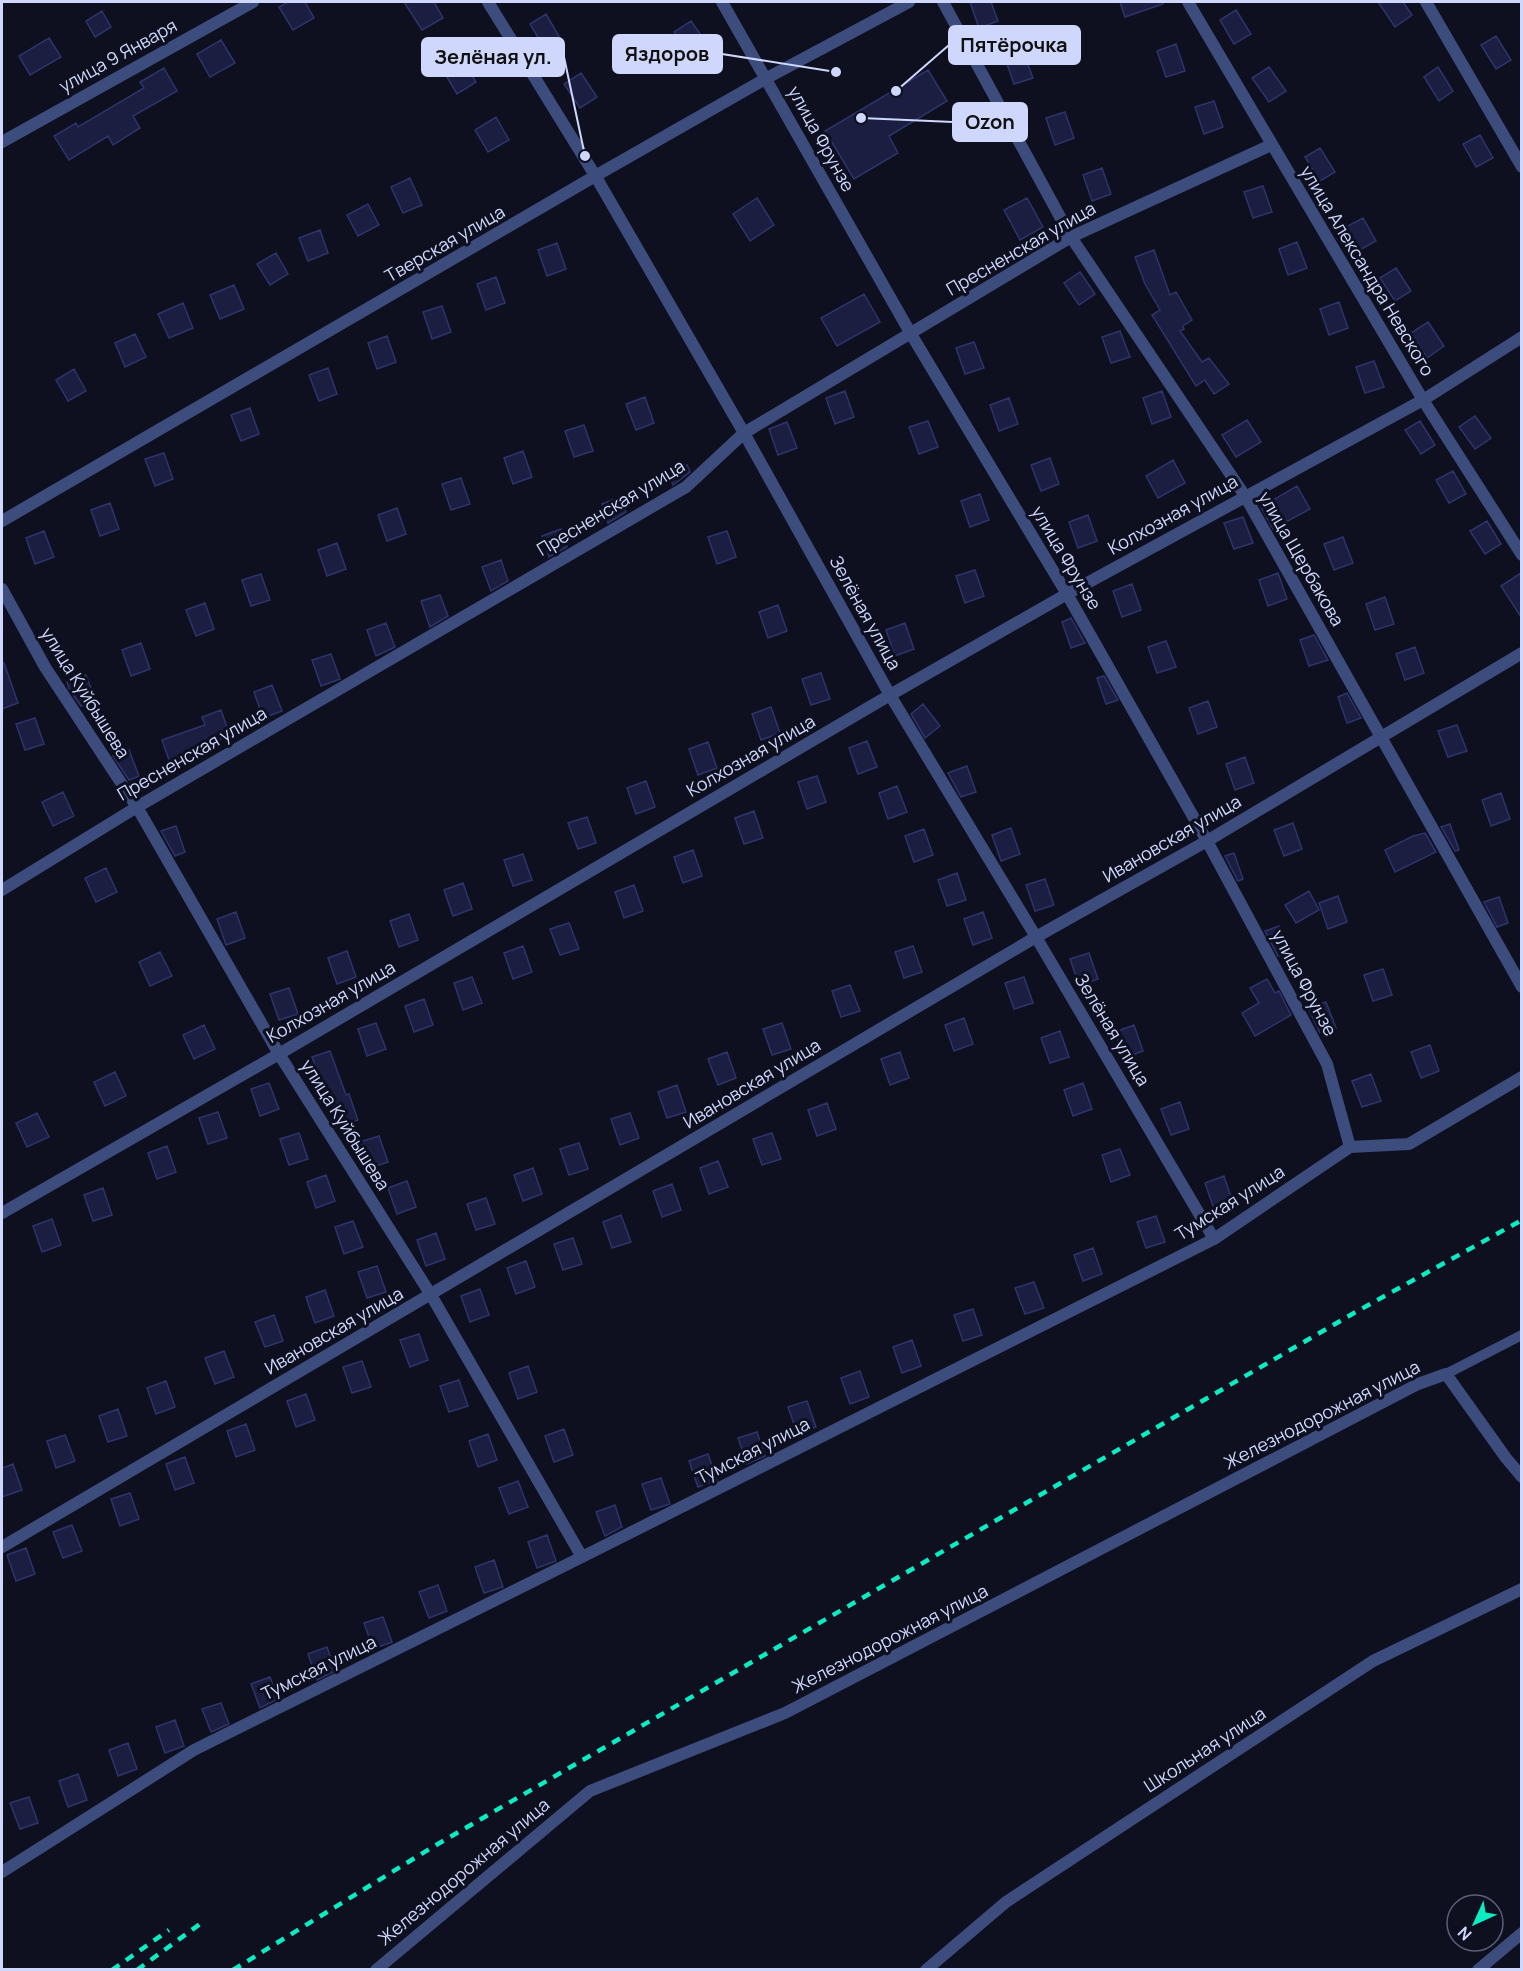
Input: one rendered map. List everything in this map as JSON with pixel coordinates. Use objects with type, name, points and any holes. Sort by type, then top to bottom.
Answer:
[{"type":"street","name":"улица 9 Января","points":[[2,142],[253,2]]},
{"type":"street","name":"Зелёная улица","points":[[488,2],[596,177],[744,433],[890,695],[1214,1239]]},
{"type":"street","name":"улица Фрунзе","points":[[722,2],[911,334],[1067,594],[1207,841],[1327,1064],[1350,1147]]},
{"type":"street","name":"Тверская улица","points":[[2,521],[767,78],[909,2]]},
{"type":"street","name":"улица Щербакова","points":[[943,2],[1071,237],[1245,496],[1521,987]]},
{"type":"street","name":"улица Александра Невского","points":[[1188,2],[1423,400],[1521,555]]},
{"type":"street","points":[[1426,2],[1521,167]]},
{"type":"street","name":"Пресненская улица","points":[[2,890],[137,807],[686,487],[744,433],[1071,237],[1271,146]]},
{"type":"street","name":"Колхозная улица","points":[[2,1213],[279,1054],[890,695],[1067,594],[1423,400],[1521,337]]},
{"type":"street","name":"улица Куйбышева","points":[[2,589],[45,667],[137,807],[279,1054],[431,1295],[582,1557]]},
{"type":"street","name":"Ивановская улица","points":[[2,1547],[1036,937],[1207,841],[1521,653]]},
{"type":"street","points":[[1350,1147],[1409,1144],[1521,1077]]},
{"type":"street","name":"Тумская улица","points":[[2,1872],[194,1750],[1214,1239],[1350,1147]]},
{"type":"street","points":[[1446,1374],[1521,1477]]},
{"type":"street","name":"Железнодорожная улица","points":[[376,1970],[590,1791],[785,1713],[1418,1384],[1446,1374]]},
{"type":"street","name":"Школьная улица","points":[[926,1970],[1006,1902],[1373,1661],[1521,1589]]},
{"type":"street","points":[[1478,1970],[1521,1933]]},
{"type":"lane","points":[[1446,1374],[1521,1335]]},
{"type":"building","points":[[288,2],[305,2],[314,18],[293,30],[279,7]]},
{"type":"building","points":[[404,2],[434,2],[443,18],[422,30]]},
{"type":"building","points":[[970,2],[991,2],[998,21],[979,28]]},
{"type":"building","points":[[1120,2],[1163,2],[1163,4],[1125,17]]},
{"type":"building","points":[[1378,2],[1403,2],[1412,15],[1395,27]]},
{"type":"building","points":[[1236,10],[1251,34],[1234,44],[1220,20]]},
{"type":"building","points":[[102,11],[111,27],[95,37],[86,21]]},
{"type":"building","points":[[546,14],[560,38],[544,48],[530,24]]},
{"type":"building","points":[[691,21],[708,45],[691,56],[674,32]]},
{"type":"building","points":[[1496,36],[1511,60],[1496,69],[1481,45]]},
{"type":"building","points":[[49,38],[61,57],[30,75],[19,56]]},
{"type":"building","points":[[221,40],[235,63],[210,77],[197,54]]},
{"type":"building","points":[[1176,44],[1185,71],[1166,77],[1157,51]]},
{"type":"building","points":[[454,46],[476,82],[457,94],[435,57]]},
{"type":"building","points":[[1023,52],[1033,78],[1014,84],[1005,58]]},
{"type":"building","points":[[1269,67],[1286,91],[1269,102],[1252,78]]},
{"type":"building","points":[[1438,67],[1453,91],[1439,101],[1424,77]]},
{"type":"building","points":[[164,68],[177,91],[133,116],[140,128],[113,145],[108,136],[69,160],[54,136],[76,123],[78,127],[144,88],[140,82]]},
{"type":"building","points":[[928,70],[947,101],[889,136],[898,153],[854,179],[825,131]]},
{"type":"building","points":[[581,73],[597,97],[580,108],[564,84]]},
{"type":"building","points":[[1214,101],[1223,127],[1204,134],[1195,107]]},
{"type":"building","points":[[1065,112],[1074,138],[1055,145],[1046,118]]},
{"type":"building","points":[[496,117],[509,140],[488,152],[475,130]]},
{"type":"building","points":[[1480,135],[1493,158],[1476,167],[1463,144]]},
{"type":"building","points":[[1320,148],[1335,172],[1320,181],[1305,157]]},
{"type":"building","points":[[1102,168],[1111,194],[1092,201],[1083,175]]},
{"type":"building","points":[[410,178],[422,205],[403,213],[391,187]]},
{"type":"building","points":[[1263,186],[1272,212],[1253,218],[1244,192]]},
{"type":"building","points":[[757,198],[774,225],[750,241],[733,214]]},
{"type":"building","points":[[1027,198],[1043,227],[1020,240],[1004,210]]},
{"type":"building","points":[[368,204],[379,225],[358,236],[347,215]]},
{"type":"building","points":[[1363,218],[1376,241],[1358,251],[1346,227]]},
{"type":"building","points":[[320,230],[328,253],[308,261],[299,238]]},
{"type":"building","points":[[1297,242],[1307,268],[1288,275],[1279,249]]},
{"type":"building","points":[[557,243],[566,269],[547,276],[538,250]]},
{"type":"building","points":[[1154,250],[1170,295],[1176,292],[1192,320],[1180,331],[1202,362],[1209,358],[1229,384],[1214,394],[1205,380],[1196,386],[1152,315],[1160,310],[1145,284],[1135,257]]},
{"type":"building","points":[[276,253],[288,274],[270,285],[257,264]]},
{"type":"building","points":[[1396,268],[1411,291],[1395,301],[1380,278]]},
{"type":"building","points":[[1080,272],[1095,294],[1079,305],[1064,283]]},
{"type":"building","points":[[496,277],[505,303],[486,310],[477,284]]},
{"type":"building","points":[[234,285],[244,309],[220,319],[210,295]]},
{"type":"building","points":[[864,294],[880,322],[837,346],[821,318]]},
{"type":"building","points":[[1339,302],[1348,328],[1329,335],[1320,309]]},
{"type":"building","points":[[183,303],[193,328],[169,338],[158,314]]},
{"type":"building","points":[[442,306],[451,332],[432,339],[423,312]]},
{"type":"building","points":[[1428,322],[1444,346],[1427,358],[1411,333]]},
{"type":"building","points":[[1120,331],[1130,357],[1111,363],[1102,337]]},
{"type":"building","points":[[135,334],[146,357],[125,367],[115,343]]},
{"type":"building","points":[[387,336],[396,362],[377,369],[368,343]]},
{"type":"building","points":[[974,342],[984,368],[965,374],[956,348]]},
{"type":"building","points":[[1374,361],[1384,387],[1365,393],[1356,367]]},
{"type":"building","points":[[328,368],[337,394],[319,401],[309,375]]},
{"type":"building","points":[[74,369],[86,391],[68,401],[56,380]]},
{"type":"building","points":[[845,391],[854,417],[835,424],[826,398]]},
{"type":"building","points":[[1162,391],[1171,417],[1152,424],[1143,398]]},
{"type":"building","points":[[645,397],[654,423],[636,430],[626,404]]},
{"type":"building","points":[[1009,398],[1018,424],[999,431],[990,405]]},
{"type":"building","points":[[250,408],[259,434],[241,441],[231,415]]},
{"type":"building","points":[[1475,416],[1491,438],[1475,449],[1459,427]]},
{"type":"building","points":[[1247,420],[1261,442],[1236,457],[1222,435]]},
{"type":"building","points":[[928,421],[938,447],[919,454],[909,427]]},
{"type":"building","points":[[1420,421],[1435,445],[1421,454],[1405,430]]},
{"type":"building","points":[[787,422],[797,448],[778,455],[769,429]]},
{"type":"building","points":[[584,425],[593,451],[574,457],[565,431]]},
{"type":"building","points":[[523,451],[532,477],[513,484],[504,458]]},
{"type":"building","points":[[164,453],[173,479],[155,486],[145,459]]},
{"type":"building","points":[[1050,458],[1059,484],[1041,491],[1031,465]]},
{"type":"building","points":[[1173,460],[1185,483],[1158,498],[1146,476]]},
{"type":"building","points":[[687,465],[690,472],[673,485],[668,472]]},
{"type":"building","points":[[1453,471],[1466,494],[1449,503],[1436,480]]},
{"type":"building","points":[[461,478],[470,504],[451,510],[442,484]]},
{"type":"building","points":[[1297,486],[1310,509],[1273,529],[1261,507]]},
{"type":"building","points":[[980,494],[989,520],[970,527],[961,501]]},
{"type":"building","points":[[620,497],[626,512],[608,523],[602,504]]},
{"type":"building","points":[[110,503],[119,529],[100,536],[91,510]]},
{"type":"building","points":[[397,508],[406,534],[387,541],[378,515]]},
{"type":"building","points":[[1088,515],[1097,541],[1078,548],[1069,522]]},
{"type":"building","points":[[1243,517],[1253,543],[1234,549],[1224,523]]},
{"type":"building","points":[[1487,521],[1501,544],[1485,554],[1470,531]]},
{"type":"building","points":[[561,529],[567,547],[549,557],[542,536]]},
{"type":"building","points":[[44,531],[54,557],[35,564],[26,538]]},
{"type":"building","points":[[727,531],[736,557],[717,564],[708,537]]},
{"type":"building","points":[[1343,537],[1353,563],[1334,570],[1324,544]]},
{"type":"building","points":[[337,543],[346,569],[327,576],[318,550]]},
{"type":"building","points":[[501,560],[508,581],[491,591],[482,567]]},
{"type":"building","points":[[975,570],[984,596],[965,603],[956,576]]},
{"type":"building","points":[[1278,573],[1287,599],[1268,606],[1259,580]]},
{"type":"building","points":[[1521,573],[1521,617],[1501,586]]},
{"type":"building","points":[[261,574],[270,600],[251,606],[242,580]]},
{"type":"building","points":[[1132,584],[1141,610],[1122,617],[1113,591]]},
{"type":"building","points":[[440,595],[448,616],[430,627],[421,601]]},
{"type":"building","points":[[1385,597],[1394,624],[1375,630],[1366,604]]},
{"type":"building","points":[[205,603],[214,629],[196,636],[186,610]]},
{"type":"building","points":[[778,605],[787,631],[768,638],[759,612]]},
{"type":"building","points":[[1071,618],[1085,643],[1071,648],[1062,622]]},
{"type":"building","points":[[386,623],[395,647],[376,656],[367,630]]},
{"type":"building","points":[[905,623],[914,649],[895,656],[886,630]]},
{"type":"building","points":[[1314,635],[1328,660],[1309,666],[1300,640]]},
{"type":"building","points":[[1166,641],[1176,667],[1157,673],[1148,647]]},
{"type":"building","points":[[141,643],[150,669],[131,676],[122,650]]},
{"type":"building","points":[[1415,647],[1424,673],[1405,680],[1396,654]]},
{"type":"building","points":[[331,654],[340,679],[321,686],[312,660]]},
{"type":"building","points":[[4,663],[18,703],[2,709],[2,664]]},
{"type":"building","points":[[821,673],[830,699],[811,705],[802,679]]},
{"type":"building","points":[[86,675],[96,701],[81,706],[70,691],[67,682]]},
{"type":"building","points":[[1104,676],[1118,700],[1106,704],[1097,678]]},
{"type":"building","points":[[272,685],[282,711],[263,718],[254,692]]},
{"type":"building","points":[[1347,693],[1361,718],[1347,723],[1338,697]]},
{"type":"building","points":[[1208,701],[1217,727],[1198,734],[1189,708]]},
{"type":"building","points":[[923,704],[940,726],[925,738],[911,714]]},
{"type":"building","points":[[771,707],[780,733],[761,740],[752,714]]},
{"type":"building","points":[[221,710],[230,736],[187,752],[190,760],[171,766],[162,740],[205,725],[202,717]]},
{"type":"building","points":[[35,718],[44,744],[25,750],[16,724]]},
{"type":"building","points":[[1457,725],[1467,751],[1448,757],[1438,731]]},
{"type":"building","points":[[867,741],[877,767],[858,774],[849,748]]},
{"type":"building","points":[[708,742],[717,768],[698,775],[689,749]]},
{"type":"building","points":[[129,750],[139,776],[129,780],[113,756]]},
{"type":"building","points":[[1245,757],[1254,783],[1235,790],[1226,764]]},
{"type":"building","points":[[967,766],[976,792],[961,797],[948,773]]},
{"type":"building","points":[[817,776],[826,802],[807,809],[798,782]]},
{"type":"building","points":[[646,781],[655,807],[636,814],[627,788]]},
{"type":"building","points":[[897,786],[907,812],[888,819],[879,793]]},
{"type":"building","points":[[63,792],[74,816],[53,826],[42,802]]},
{"type":"building","points":[[1501,793],[1510,819],[1491,826],[1482,800]]},
{"type":"building","points":[[754,811],[763,838],[744,844],[735,818]]},
{"type":"building","points":[[587,817],[596,843],[578,849],[568,823]]},
{"type":"building","points":[[1293,823],[1302,849],[1284,856],[1274,830]]},
{"type":"building","points":[[1450,824],[1459,850],[1455,851],[1441,827]]},
{"type":"building","points":[[176,826],[185,852],[175,856],[161,831]]},
{"type":"building","points":[[1011,828],[1020,854],[1001,861],[992,835]]},
{"type":"building","points":[[924,829],[933,855],[914,862],[905,836]]},
{"type":"building","points":[[1425,833],[1436,852],[1395,872],[1385,850],[1413,836]]},
{"type":"building","points":[[693,850],[702,876],[683,883],[674,857]]},
{"type":"building","points":[[1234,853],[1243,879],[1238,881],[1225,856]]},
{"type":"building","points":[[523,854],[532,880],[513,886],[504,860]]},
{"type":"building","points":[[106,868],[117,892],[96,902],[85,878]]},
{"type":"building","points":[[957,873],[966,900],[947,906],[938,880]]},
{"type":"building","points":[[1045,879],[1054,905],[1035,911],[1026,885]]},
{"type":"building","points":[[463,883],[472,909],[453,916],[444,890]]},
{"type":"building","points":[[634,885],[643,911],[624,918],[615,892]]},
{"type":"building","points":[[1309,891],[1319,910],[1296,923],[1285,905]]},
{"type":"building","points":[[1338,896],[1347,922],[1328,929],[1319,903]]},
{"type":"building","points":[[1499,897],[1508,923],[1497,927],[1484,902]]},
{"type":"building","points":[[236,912],[245,938],[226,945],[217,919]]},
{"type":"building","points":[[983,912],[992,938],[973,945],[964,919]]},
{"type":"building","points":[[409,914],[418,940],[399,947],[390,921]]},
{"type":"building","points":[[569,923],[579,949],[560,955],[550,929]]},
{"type":"building","points":[[1279,926],[1288,952],[1278,956],[1265,931]]},
{"type":"building","points":[[523,946],[532,972],[513,979],[504,953]]},
{"type":"building","points":[[913,946],[922,972],[904,978],[895,952]]},
{"type":"building","points":[[347,951],[356,977],[337,984],[328,958]]},
{"type":"building","points":[[160,952],[172,976],[150,986],[139,962]]},
{"type":"building","points":[[1089,953],[1098,979],[1079,985],[1070,959]]},
{"type":"building","points":[[1383,969],[1392,995],[1373,1001],[1364,975]]},
{"type":"building","points":[[472,977],[482,1003],[463,1010],[454,983]]},
{"type":"building","points":[[1024,977],[1033,1003],[1014,1009],[1005,983]]},
{"type":"building","points":[[1267,979],[1275,993],[1279,991],[1291,1015],[1255,1036],[1242,1013],[1259,1003],[1250,988]]},
{"type":"building","points":[[850,985],[860,1011],[841,1017],[832,991]]},
{"type":"building","points":[[289,988],[298,1014],[279,1020],[270,994]]},
{"type":"building","points":[[424,999],[433,1025],[414,1032],[405,1006]]},
{"type":"building","points":[[1326,1002],[1336,1028],[1320,1033],[1308,1008]]},
{"type":"building","points":[[964,1018],[973,1044],[954,1051],[945,1025]]},
{"type":"building","points":[[376,1023],[386,1049],[367,1056],[358,1029]]},
{"type":"building","points":[[782,1023],[791,1049],[772,1055],[763,1029]]},
{"type":"building","points":[[204,1025],[215,1049],[194,1059],[183,1035]]},
{"type":"building","points":[[1134,1025],[1143,1051],[1124,1058],[1115,1032]]},
{"type":"building","points":[[1060,1031],[1069,1057],[1050,1063],[1041,1038]]},
{"type":"building","points":[[1430,1045],[1439,1071],[1421,1078],[1411,1052]]},
{"type":"building","points":[[330,1051],[358,1120],[340,1127],[324,1082],[321,1083],[312,1057]]},
{"type":"building","points":[[727,1052],[736,1078],[718,1085],[708,1059]]},
{"type":"building","points":[[900,1052],[909,1078],[890,1085],[881,1059]]},
{"type":"building","points":[[115,1072],[126,1096],[105,1106],[94,1082]]},
{"type":"building","points":[[1371,1074],[1381,1101],[1362,1107],[1352,1081]]},
{"type":"building","points":[[269,1083],[279,1109],[260,1116],[251,1089]]},
{"type":"building","points":[[1083,1083],[1092,1109],[1073,1116],[1064,1090]]},
{"type":"building","points":[[677,1085],[686,1112],[667,1118],[658,1092]]},
{"type":"building","points":[[1180,1102],[1189,1129],[1171,1135],[1161,1109]]},
{"type":"building","points":[[827,1103],[836,1129],[817,1136],[808,1110]]},
{"type":"building","points":[[218,1112],[227,1138],[208,1144],[199,1118]]},
{"type":"building","points":[[37,1113],[49,1137],[27,1147],[16,1123]]},
{"type":"building","points":[[630,1113],[639,1138],[620,1145],[611,1119]]},
{"type":"building","points":[[299,1133],[308,1159],[289,1165],[280,1139]]},
{"type":"building","points":[[772,1133],[781,1159],[762,1165],[753,1139]]},
{"type":"building","points":[[379,1136],[388,1162],[370,1168],[360,1142]]},
{"type":"building","points":[[579,1143],[588,1169],[569,1175],[560,1149]]},
{"type":"building","points":[[167,1146],[176,1172],[157,1179],[148,1153]]},
{"type":"building","points":[[1120,1149],[1130,1175],[1111,1182],[1102,1155]]},
{"type":"building","points":[[718,1161],[728,1187],[709,1194],[700,1168]]},
{"type":"building","points":[[533,1168],[542,1194],[523,1201],[514,1175]]},
{"type":"building","points":[[326,1175],[335,1201],[316,1208],[307,1182]]},
{"type":"building","points":[[1224,1176],[1233,1203],[1214,1209],[1205,1183]]},
{"type":"building","points":[[407,1181],[416,1207],[397,1214],[388,1188]]},
{"type":"building","points":[[672,1184],[681,1210],[662,1217],[653,1191]]},
{"type":"building","points":[[103,1188],[112,1215],[93,1221],[84,1195]]},
{"type":"building","points":[[486,1198],[495,1224],[476,1230],[467,1204]]},
{"type":"building","points":[[621,1215],[631,1242],[612,1248],[603,1222]]},
{"type":"building","points":[[1156,1216],[1165,1242],[1146,1248],[1137,1222]]},
{"type":"building","points":[[52,1219],[61,1245],[42,1252],[33,1226]]},
{"type":"building","points":[[353,1221],[363,1247],[344,1254],[335,1227]]},
{"type":"building","points":[[436,1233],[445,1259],[426,1266],[417,1240]]},
{"type":"building","points":[[573,1238],[582,1264],[563,1270],[554,1244]]},
{"type":"building","points":[[1093,1248],[1102,1274],[1083,1281],[1074,1255]]},
{"type":"building","points":[[526,1261],[535,1287],[516,1294],[507,1268]]},
{"type":"building","points":[[377,1266],[386,1292],[367,1298],[358,1272]]},
{"type":"building","points":[[1034,1282],[1044,1308],[1025,1314],[1015,1288]]},
{"type":"building","points":[[480,1289],[489,1315],[470,1322],[461,1296]]},
{"type":"building","points":[[325,1290],[334,1316],[315,1323],[306,1297]]},
{"type":"building","points":[[973,1309],[982,1335],[963,1341],[954,1315]]},
{"type":"building","points":[[274,1315],[283,1341],[265,1347],[255,1322]]},
{"type":"building","points":[[419,1334],[428,1360],[410,1367],[400,1340]]},
{"type":"building","points":[[912,1340],[921,1366],[902,1373],[893,1347]]},
{"type":"building","points":[[224,1351],[234,1377],[215,1384],[205,1358]]},
{"type":"building","points":[[362,1361],[371,1387],[352,1393],[343,1367]]},
{"type":"building","points":[[528,1366],[537,1392],[518,1399],[509,1373]]},
{"type":"building","points":[[860,1371],[869,1397],[850,1404],[841,1378]]},
{"type":"building","points":[[459,1380],[468,1406],[449,1412],[440,1386]]},
{"type":"building","points":[[166,1381],[175,1407],[156,1414],[147,1388]]},
{"type":"building","points":[[306,1394],[315,1420],[296,1427],[287,1401]]},
{"type":"building","points":[[807,1401],[816,1427],[797,1433],[788,1407]]},
{"type":"building","points":[[118,1409],[127,1436],[108,1442],[99,1416]]},
{"type":"building","points":[[246,1424],[255,1450],[236,1457],[227,1431]]},
{"type":"building","points":[[564,1429],[573,1455],[554,1462],[545,1436]]},
{"type":"building","points":[[757,1432],[765,1456],[747,1464],[738,1438]]},
{"type":"building","points":[[488,1434],[497,1460],[478,1467],[469,1441]]},
{"type":"building","points":[[65,1435],[75,1461],[56,1468],[47,1441]]},
{"type":"building","points":[[708,1454],[717,1480],[698,1487],[689,1461]]},
{"type":"building","points":[[185,1457],[194,1483],[175,1490],[166,1464]]},
{"type":"building","points":[[13,1464],[22,1490],[2,1497],[2,1468]]},
{"type":"building","points":[[661,1478],[670,1504],[651,1510],[642,1484]]},
{"type":"building","points":[[518,1481],[528,1507],[509,1514],[499,1488]]},
{"type":"building","points":[[130,1493],[139,1519],[120,1526],[111,1499]]},
{"type":"building","points":[[615,1505],[622,1527],[605,1536],[596,1512]]},
{"type":"building","points":[[72,1525],[82,1551],[63,1558],[53,1532]]},
{"type":"building","points":[[547,1535],[556,1561],[537,1568],[528,1542]]},
{"type":"building","points":[[26,1548],[35,1574],[16,1581],[7,1555]]},
{"type":"building","points":[[494,1560],[503,1587],[484,1593],[475,1567]]},
{"type":"building","points":[[438,1585],[447,1611],[429,1618],[419,1592]]},
{"type":"building","points":[[383,1617],[392,1642],[373,1649],[364,1623]]},
{"type":"building","points":[[327,1647],[335,1671],[317,1680],[308,1654]]},
{"type":"building","points":[[270,1677],[278,1699],[260,1708],[251,1684]]},
{"type":"building","points":[[221,1703],[229,1724],[211,1732],[202,1709]]},
{"type":"building","points":[[175,1720],[184,1746],[165,1753],[156,1727]]},
{"type":"building","points":[[128,1743],[137,1769],[118,1776],[109,1750]]},
{"type":"building","points":[[78,1774],[87,1800],[68,1807],[59,1781]]},
{"type":"building","points":[[29,1797],[38,1823],[20,1829],[10,1803]]},
{"type":"railway","points":[[233,1970],[431,1848],[1354,1313],[1522,1220]]},
{"type":"railway","points":[[137,1970],[200,1924]]},
{"type":"railway","points":[[112,1970],[169,1930]]},
{"type":"place","name":"Яздоров","points":[[836,72]]},
{"type":"place","name":"Пятёрочка","points":[[896,91]]},
{"type":"place","name":"Ozon","points":[[861,118]]},
{"type":"place","name":"Зелёная ул.","points":[[585,156]]}]
